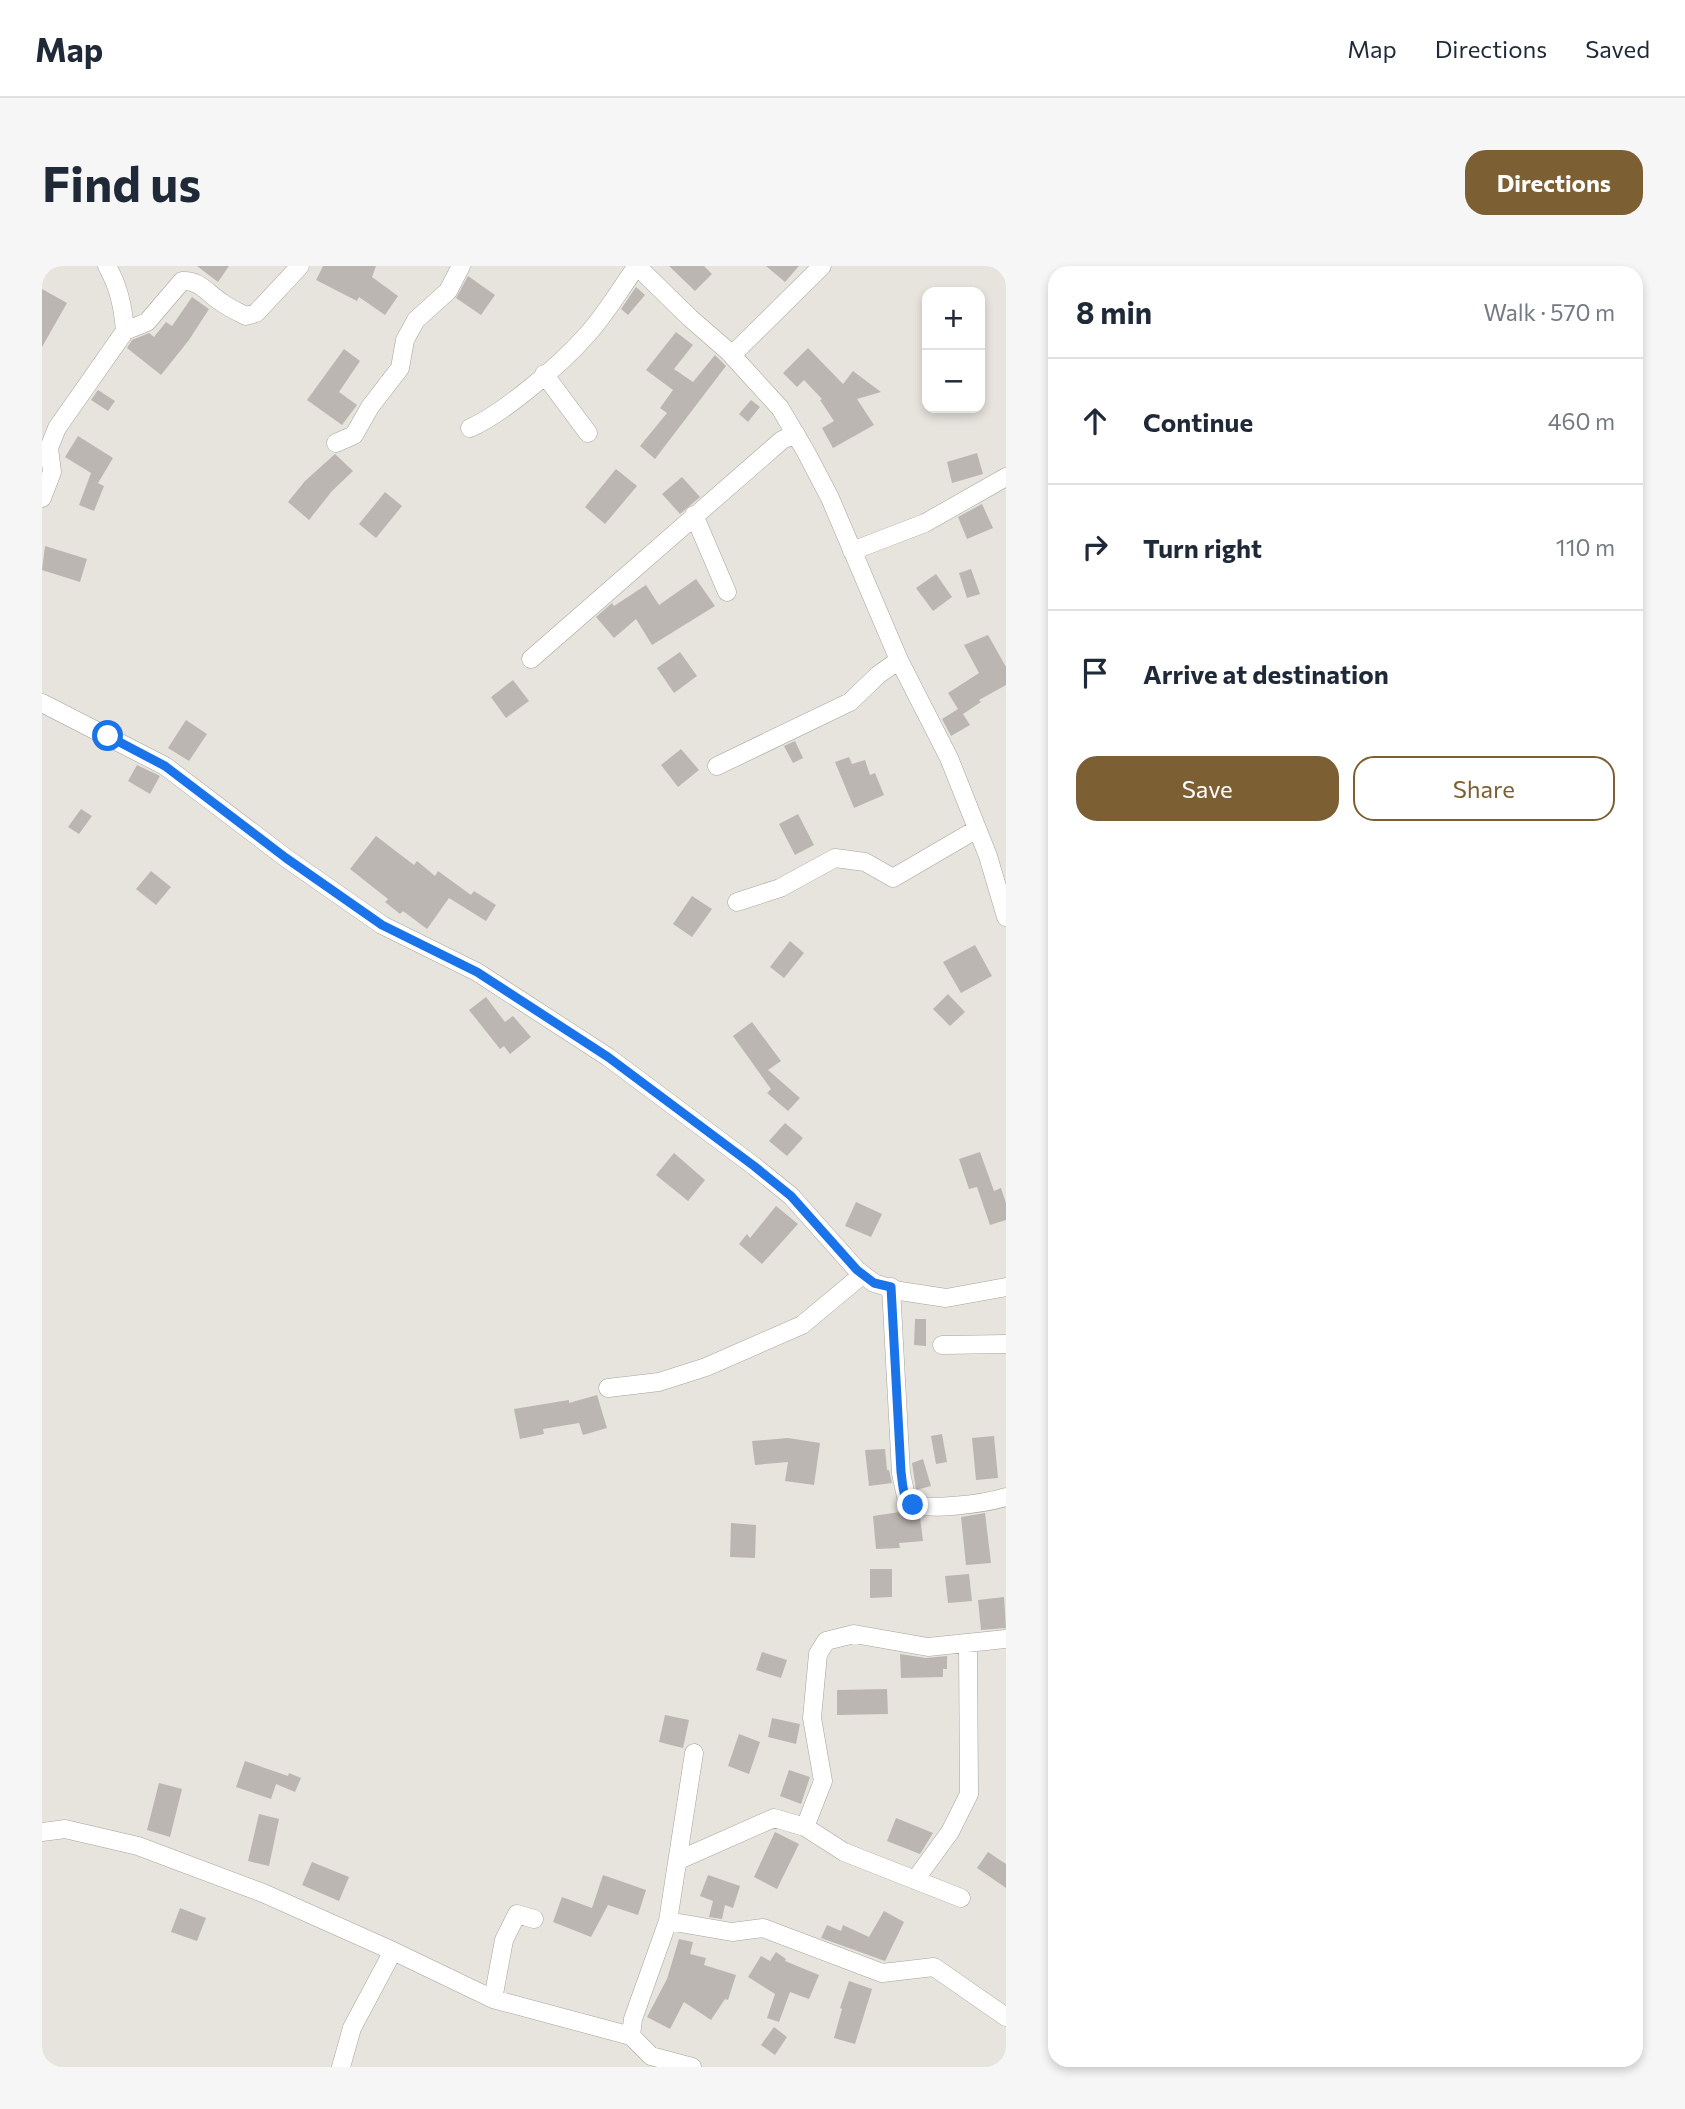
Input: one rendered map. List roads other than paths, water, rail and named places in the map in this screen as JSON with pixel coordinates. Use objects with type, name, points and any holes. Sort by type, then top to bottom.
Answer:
[{"type":"street","points":[[107,266],[115,280],[123,306],[125,331]]},
{"type":"street","points":[[42,498],[52,472],[48,448],[57,428],[125,331],[147,322],[182,281],[191,281],[205,288],[218,301],[246,316],[256,313],[300,266]]},
{"type":"street","points":[[336,443],[354,435],[370,407],[400,368],[405,340],[416,320],[449,291],[460,266]]},
{"type":"street","points":[[470,428],[489,420],[585,337],[637,266],[732,355],[780,408],[796,434],[830,498],[899,660],[949,758],[977,829],[1006,916]]},
{"type":"street","points":[[732,355],[822,266]]},
{"type":"street","points":[[544,374],[588,433]]},
{"type":"street","points":[[531,659],[782,440],[796,434]]},
{"type":"street","points":[[852,551],[925,523],[1006,477]]},
{"type":"street","points":[[694,515],[727,592]]},
{"type":"street","points":[[717,766],[850,702],[878,675],[899,660]]},
{"type":"street","points":[[42,703],[165,766],[286,858],[382,925],[477,972],[608,1057],[791,1196],[862,1275],[874,1283],[947,1298],[1006,1287]]},
{"type":"street","points":[[737,902],[780,888],[835,858],[865,862],[893,878],[977,829]]},
{"type":"street","points":[[608,1388],[659,1382],[706,1367],[802,1325],[862,1275]]},
{"type":"street","points":[[891,1287],[901,1472],[906,1501],[913,1505],[948,1505],[984,1503],[1006,1497]]},
{"type":"street","points":[[942,1345],[1006,1344]]},
{"type":"street","points":[[805,1827],[823,1781],[812,1718],[818,1654],[826,1641],[854,1634],[928,1647],[1006,1639]]},
{"type":"street","points":[[915,1880],[950,1832],[969,1794],[968,1644]]},
{"type":"street","points":[[631,2036],[633,2019],[668,1921],[694,1753]]},
{"type":"street","points":[[679,1860],[774,1818],[805,1827],[844,1852],[961,1898]]},
{"type":"street","points":[[42,1832],[65,1829],[138,1846],[263,1893],[493,1999],[631,2036],[651,2056],[692,2067]]},
{"type":"street","points":[[493,1999],[505,1940],[517,1914],[534,1919]]},
{"type":"street","points":[[668,1921],[732,1932],[763,1928],[882,1973],[934,1967],[1006,2017]]},
{"type":"street","points":[[341,2067],[352,2028],[393,1951]]}]
